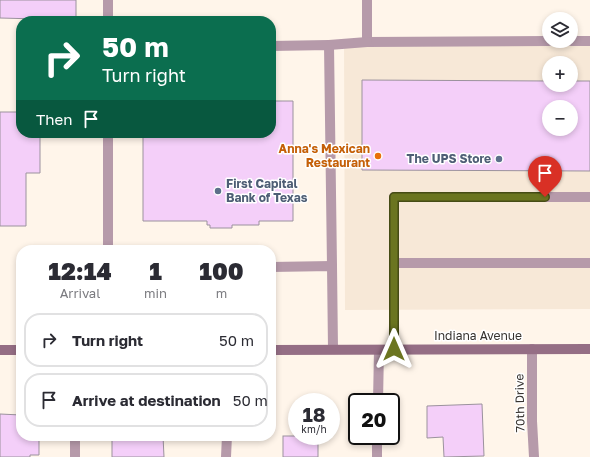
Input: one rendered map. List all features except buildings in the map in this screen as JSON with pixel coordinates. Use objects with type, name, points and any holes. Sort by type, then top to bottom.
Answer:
[{"type":"main road","points":[[0,350],[16,350]]},
{"type":"main road","name":"Indiana Avenue","points":[[276,350],[590,350]]},
{"type":"street","points":[[108,0],[108,16]]},
{"type":"street","points":[[367,0],[367,42]]},
{"type":"street","points":[[276,46],[329,45],[367,42],[542,41]]},
{"type":"street","points":[[578,41],[590,41]]},
{"type":"street","points":[[329,45],[333,349]]},
{"type":"street","points":[[108,138],[108,245]]},
{"type":"street","points":[[394,349],[394,197],[590,197]]},
{"type":"street","points":[[394,263],[590,263]]},
{"type":"street","points":[[276,267],[332,266]]},
{"type":"street","name":"70th Drive","points":[[532,349],[532,421],[534,457]]},
{"type":"street","points":[[378,350],[378,393]]},
{"type":"street","points":[[75,441],[75,457]]},
{"type":"street","points":[[226,441],[226,457]]},
{"type":"street","points":[[377,445],[377,457]]},
{"type":"shaded area","points":[[542,40],[542,48],[578,48],[578,40],[590,40],[590,309],[345,310],[344,42]]},
{"type":"place","name":"Anna's Mexican Restaurant","points":[[378,156]]},
{"type":"place","name":"The UPS Store","points":[[499,159]]},
{"type":"place","name":"First Capital Bank of Texas","points":[[218,191]]},
{"type":"route","points":[[394,349],[394,197],[545,197]]}]
